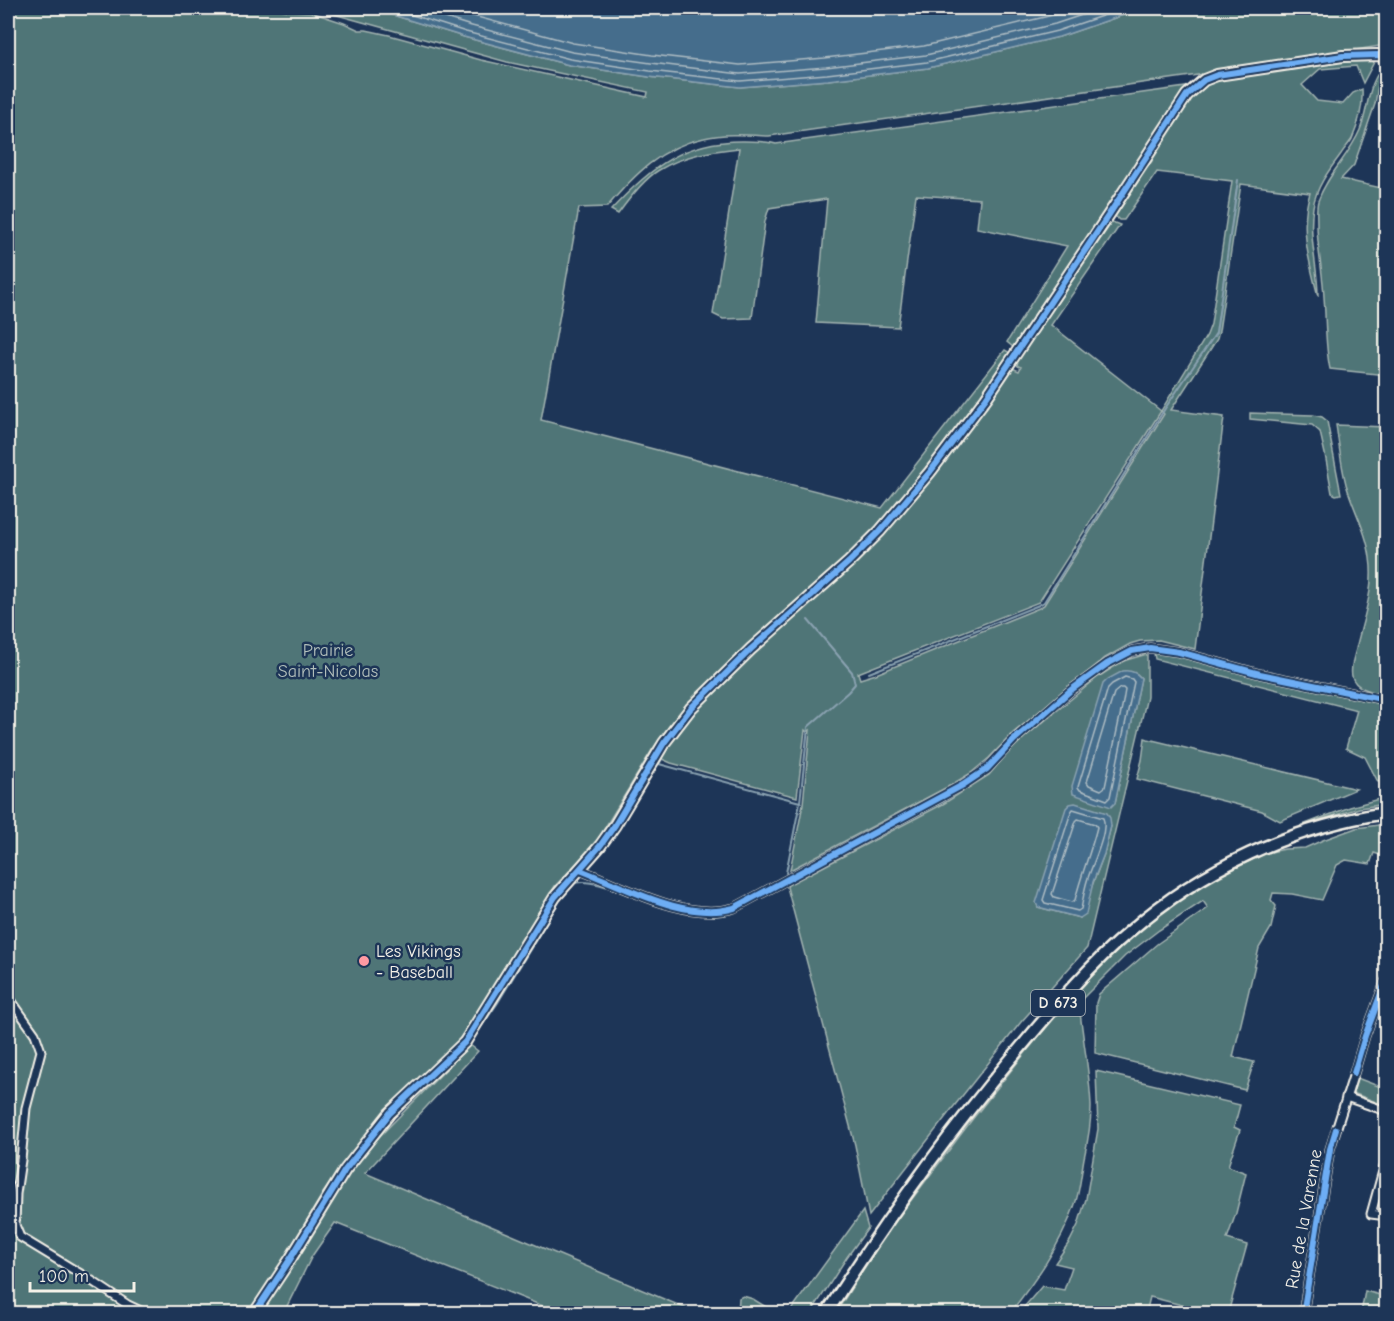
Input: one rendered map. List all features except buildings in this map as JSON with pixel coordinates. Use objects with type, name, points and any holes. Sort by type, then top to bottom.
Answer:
[{"type":"main road","name":"D 673","points":[[826,1314],[895,1209],[975,1102],[1057,1005],[1131,930],[1197,882],[1264,847],[1319,828],[1386,813]]},
{"type":"street","points":[[254,1314],[345,1170],[390,1113],[465,1042],[555,897],[600,846],[664,743],[691,708],[751,649],[849,562],[880,531],[930,472],[986,398],[1188,94],[1204,80],[1217,75],[1342,56],[1378,55],[1386,57]]},
{"type":"street","points":[[580,870],[656,901],[709,912],[734,908],[963,785],[987,769],[1014,740],[1071,690],[1107,664],[1132,651],[1150,648],[1179,652],[1260,674],[1386,700]]},
{"type":"street","name":"Rue de la Varenne","points":[[1303,1314],[1330,1149],[1365,1036],[1386,980]]},
{"type":"street","points":[[8,996],[35,1034],[41,1051],[27,1107],[16,1194],[15,1225],[20,1237],[128,1305],[147,1314]]},
{"type":"street","points":[[1346,1097],[1386,1111]]},
{"type":"street","points":[[1378,1215],[1371,1214],[1386,1160]]},
{"type":"green space","name":"Prairie Saint-Nicolas","points":[[8,8],[231,8],[243,11],[277,8],[311,12],[359,30],[389,35],[481,60],[647,97],[648,92],[507,62],[312,8],[373,8],[464,37],[569,65],[740,87],[828,80],[928,68],[1059,37],[1144,8],[1380,8],[1386,45],[1205,74],[769,136],[712,136],[689,142],[662,155],[638,173],[607,207],[579,208],[541,420],[882,508],[1005,350],[1010,353],[970,412],[876,529],[688,705],[669,726],[595,844],[555,886],[490,997],[454,1046],[351,1155],[323,1193],[280,1266],[248,1313],[8,1314]]},
{"type":"green space","points":[[1371,58],[1374,62],[1363,83],[1356,66],[1320,69],[1302,85],[1317,101],[1343,104],[1353,93],[1362,89],[1357,127],[1352,139],[1324,179],[1313,207],[1312,240],[1318,296],[1306,245],[1305,219],[1310,193],[1241,184],[1217,339],[1171,410],[1224,417],[1195,649],[1159,640],[1130,644],[1105,658],[1013,733],[971,773],[790,870],[803,804],[810,730],[807,732],[805,730],[797,797],[671,763],[662,759],[662,752],[693,712],[747,658],[847,569],[979,413],[1012,368],[1019,371],[1021,367],[1016,363],[1112,222],[1120,225],[1051,325],[1161,411],[1207,335],[1211,324],[1232,181],[1157,172],[1124,220],[1119,220],[1115,216],[1188,102],[1204,86],[1221,77]],"holes":[[[1161,411],[1164,414],[1044,605],[860,679],[858,673],[1039,602]]]},
{"type":"green space","points":[[1386,64],[1386,88],[1378,86],[1375,104],[1354,165],[1341,179],[1386,189],[1386,375],[1330,369],[1317,213],[1318,201],[1322,192],[1360,130],[1375,78]]},
{"type":"green space","points":[[1186,87],[1183,95],[1057,287],[1014,348],[1007,342],[1067,246],[977,228],[980,199],[916,195],[898,327],[816,323],[827,199],[769,208],[765,221],[752,318],[723,319],[713,314],[739,148],[698,155],[668,165],[648,179],[631,196],[618,214],[611,210],[654,169],[686,151],[703,145],[744,141],[776,144]]},
{"type":"green space","points":[[1250,413],[1313,415],[1327,421],[1341,494],[1332,493],[1320,432],[1312,425],[1250,419]]},
{"type":"green space","points":[[1336,425],[1386,427],[1386,694],[1361,687],[1352,676],[1352,662],[1370,593],[1371,570],[1366,539],[1346,484]]},
{"type":"green space","points":[[1154,653],[1178,656],[1283,683],[1386,705],[1386,780],[1378,782],[1365,757],[1346,748],[1357,710],[1155,659]]},
{"type":"green space","points":[[1147,654],[1147,697],[1087,948],[1021,1022],[869,1216],[855,1145],[787,887],[943,804],[989,775],[1025,737],[1098,677],[1123,661]],"holes":[[[1137,674],[1141,678],[1115,803]],[[1111,826],[1104,854],[1080,918],[1038,907]]]},
{"type":"green space","points":[[1145,738],[1356,789],[1280,821],[1262,811],[1137,779]]},
{"type":"green space","points":[[1386,797],[1386,804],[1359,808],[1300,826],[1350,807]]},
{"type":"green space","points":[[1386,824],[1386,857],[1374,853],[1370,864],[1346,860],[1337,865],[1322,900],[1273,893],[1271,900],[1276,906],[1271,928],[1259,948],[1233,1057],[1254,1062],[1245,1090],[1095,1053],[1096,1003],[1099,994],[1157,944],[1208,908],[1203,901],[1125,956],[1079,1002],[1091,1107],[1078,1195],[1054,1249],[1038,1276],[1010,1313],[835,1314],[887,1232],[971,1121],[1068,1001],[1122,944],[1178,901],[1213,879],[1266,853],[1305,848],[1356,828]]},
{"type":"green space","points":[[470,1045],[478,1051],[365,1173],[697,1313],[560,1313],[335,1223],[312,1256],[287,1306],[281,1313],[258,1314],[345,1176],[367,1149]]},
{"type":"green space","points":[[1096,1071],[1240,1105],[1234,1127],[1240,1130],[1228,1166],[1246,1173],[1227,1239],[1247,1245],[1228,1313],[1214,1313],[1150,1297],[1146,1313],[1019,1313],[1042,1286],[1064,1290],[1072,1267],[1055,1263],[1078,1225],[1086,1199],[1098,1129]]},
{"type":"green space","points":[[1357,1078],[1386,1089],[1386,1106],[1353,1093]]},
{"type":"green space","points":[[863,1211],[868,1228],[811,1313],[789,1313]]},
{"type":"green space","points":[[1386,1288],[1386,1313],[1361,1313],[1365,1291],[1384,1296]]},
{"type":"green space","points":[[743,1296],[766,1307],[768,1313],[738,1313],[739,1298]]},
{"type":"water","points":[[373,8],[1144,8],[1059,37],[928,68],[828,80],[740,87],[569,65],[464,37]]},
{"type":"water","points":[[1123,671],[1133,672],[1141,678],[1115,803],[1111,807],[1073,794],[1072,786],[1103,684]]},
{"type":"water","points":[[1075,803],[1107,813],[1111,826],[1104,854],[1093,882],[1086,914],[1080,918],[1038,907],[1036,903],[1066,808]]},
{"type":"waterway","points":[[869,673],[1044,602],[1166,407],[1216,333],[1238,180]]},
{"type":"waterway","points":[[786,873],[800,802],[808,727],[855,684],[852,672],[808,620]]},
{"type":"waterway","points":[[662,759],[659,764],[800,802]]},
{"type":"waterway","points":[[786,884],[944,801],[979,779]]},
{"type":"waterway","points":[[572,884],[580,882],[598,884],[672,909]]},
{"type":"waterway","points":[[744,906],[781,887]]},
{"type":"waterway","points":[[472,1040],[497,1004],[563,895]]},
{"type":"waterway","points":[[696,913],[716,916],[737,910]]},
{"type":"cycle path","points":[[254,1314],[345,1170],[390,1113],[465,1042],[555,897],[600,846],[664,743],[691,708],[751,649],[849,562],[880,531],[930,472],[986,398],[1187,95],[1204,80],[1217,75],[1343,56],[1378,55],[1386,57]]},
{"type":"cycle path","points":[[580,870],[676,907],[715,911],[734,908],[963,785],[987,769],[1014,740],[1071,690],[1107,664],[1132,651],[1150,648],[1179,652],[1260,674],[1386,700]]},
{"type":"cycle path","points":[[1354,1073],[1386,980]]},
{"type":"cycle path","points":[[1303,1314],[1330,1149],[1336,1129]]},
{"type":"place","name":"Les Vikings - Baseball","points":[[364,961]]}]
